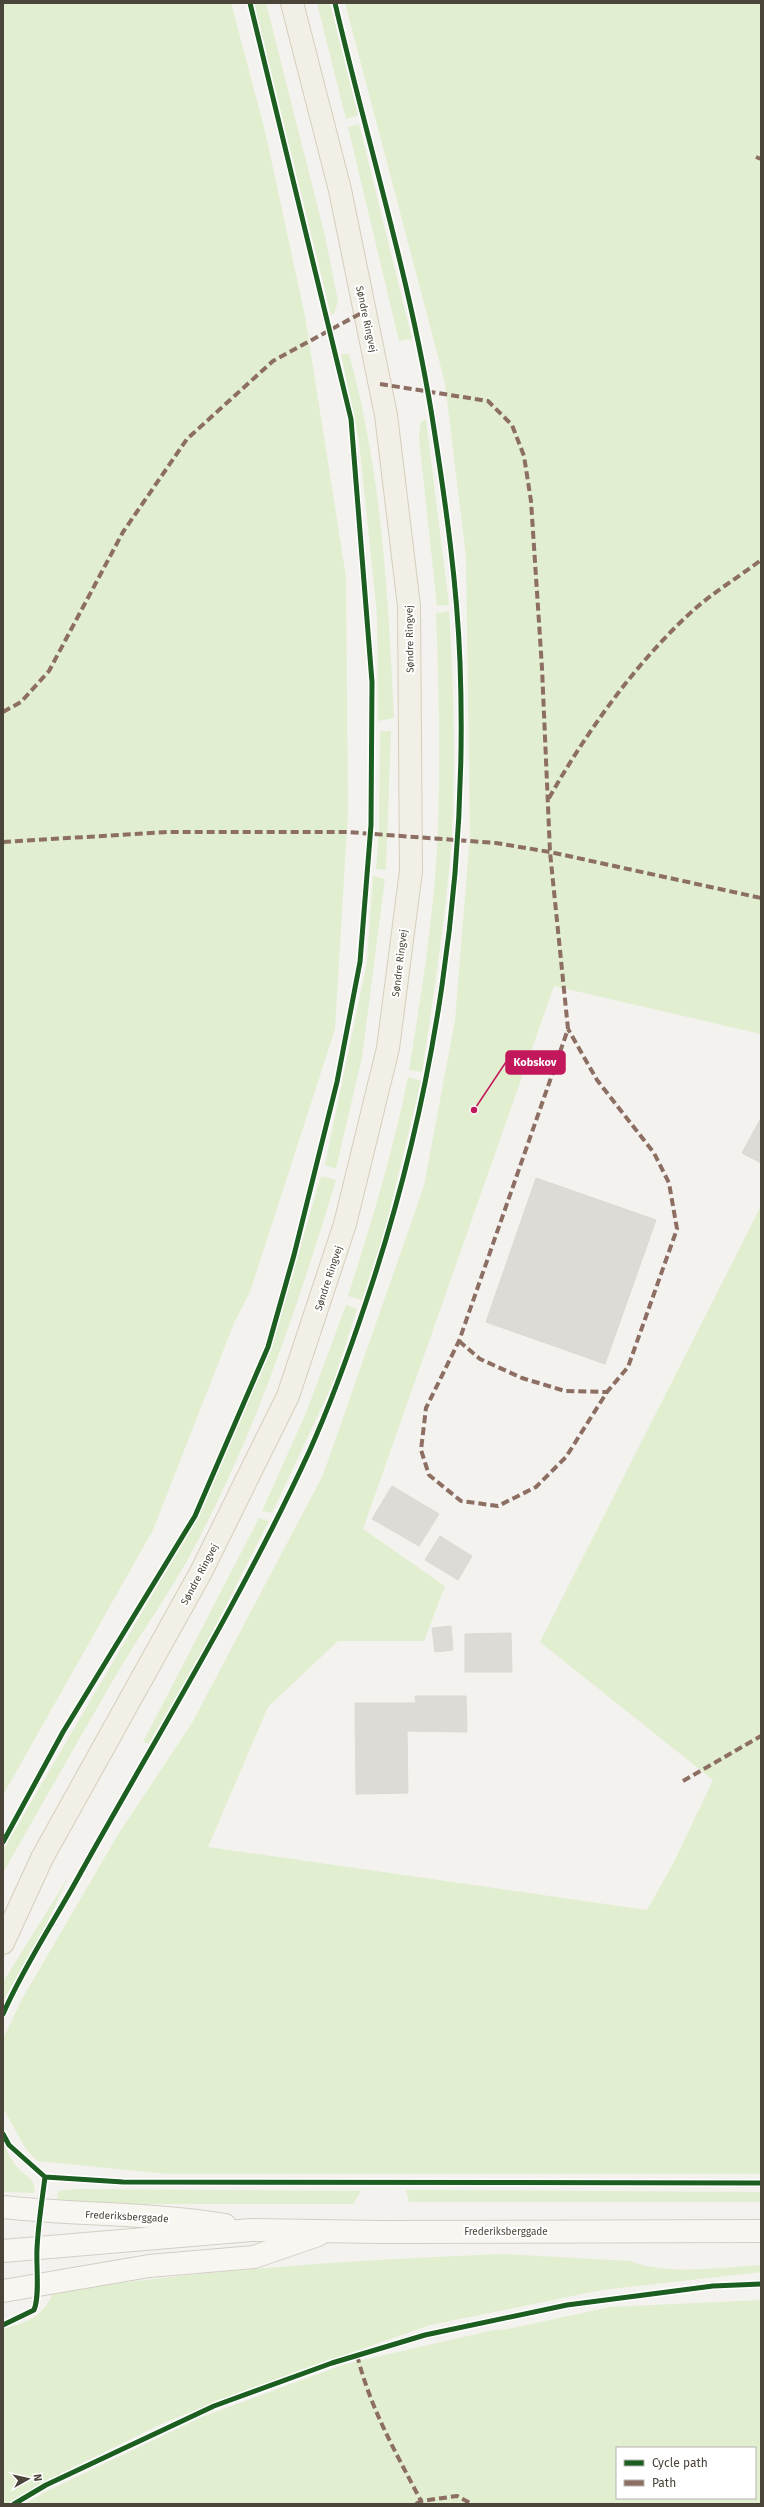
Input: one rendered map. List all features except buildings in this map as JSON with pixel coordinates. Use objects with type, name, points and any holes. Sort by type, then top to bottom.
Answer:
[{"type":"main road","name":"Søndre Ringvej","points":[[3,1943],[42,1858],[201,1572],[288,1396],[345,1224],[388,1048],[411,871],[409,606],[386,414],[340,190],[292,3]]},
{"type":"main road","name":"Søndre Ringvej","points":[[3,1916],[42,1858]]},
{"type":"street","name":"Frederiksberggade","points":[[3,2207],[40,2211],[184,2219],[251,2230]]},
{"type":"street","name":"Frederiksberggade","points":[[3,2251],[251,2230],[761,2231]]},
{"type":"street","points":[[3,2291],[149,2266],[254,2257],[332,2230]]},
{"type":"green space","points":[[3,3],[231,3],[265,131],[305,316],[346,577],[348,811],[335,1029],[250,1292],[234,1323],[153,1530],[3,1795]]},
{"type":"green space","points":[[254,3],[266,3],[325,236],[338,301],[334,314],[331,315]]},
{"type":"green space","points":[[317,3],[330,3],[358,115],[346,119]]},
{"type":"green space","points":[[345,3],[761,3],[761,1034],[554,986],[363,1529],[445,1586],[424,1641],[338,1641],[268,1707],[208,1847],[647,1910],[674,1862],[713,1780],[540,1642],[761,1206],[761,2174],[168,2174],[37,2161],[26,2149],[3,2108],[3,2039],[22,1999],[119,1833],[192,1723],[323,1475],[424,1186],[455,1020],[470,835],[466,557],[445,383]]},
{"type":"green space","points":[[359,124],[412,339],[399,341],[348,127]]},
{"type":"green space","points":[[341,354],[349,354],[360,399],[369,444],[382,535],[394,718],[378,721],[377,615],[359,441]]},
{"type":"green space","points":[[426,420],[449,605],[437,606],[419,438],[421,421]]},
{"type":"green space","points":[[449,611],[454,729],[453,817],[442,931],[422,1072],[409,1070],[430,932],[437,848],[439,730],[436,613]]},
{"type":"green space","points":[[380,731],[391,731],[386,870],[376,869],[379,830]]},
{"type":"green space","points":[[373,876],[385,879],[362,1057],[336,1169],[325,1165],[367,962]]},
{"type":"green space","points":[[408,1077],[421,1081],[385,1230],[362,1300],[348,1296],[381,1188],[396,1133]]},
{"type":"green space","points":[[321,1176],[336,1180],[291,1321],[237,1459],[185,1565],[115,1677],[3,1873],[3,1850],[196,1520],[271,1348]]},
{"type":"green space","points":[[346,1305],[357,1309],[333,1383],[272,1513],[262,1511],[306,1413]]},
{"type":"green space","points":[[259,1518],[269,1521],[200,1656],[149,1744],[143,1742]]},
{"type":"green space","points":[[69,1876],[46,1925],[3,2001],[3,1982]]},
{"type":"green space","points":[[3,2143],[16,2166],[34,2184],[34,2193],[3,2192]]},
{"type":"green space","points":[[76,2189],[361,2191],[353,2204],[94,2204],[57,2199],[58,2191]]},
{"type":"green space","points":[[406,2190],[761,2192],[761,2202],[409,2202]]},
{"type":"green space","points":[[502,2254],[630,2261],[645,2266],[677,2269],[712,2269],[761,2265],[761,2272],[602,2290],[430,2325],[238,2393],[161,2424],[66,2471],[8,2504],[3,2504],[3,2329],[33,2318],[44,2308],[54,2292],[110,2284],[278,2267],[390,2259]]},
{"type":"green space","points":[[761,2300],[761,2504],[25,2504],[47,2491],[202,2417],[345,2364],[494,2330],[508,2329],[610,2307]]},
{"type":"marked path","points":[[756,157],[761,159]]},
{"type":"marked path","points":[[3,712],[21,702],[49,671],[123,532],[187,439],[273,361],[365,311]]},
{"type":"marked path","points":[[380,384],[488,401],[512,425],[524,456],[531,501],[542,668],[550,852],[568,1029],[459,1341],[426,1408],[421,1450],[429,1475],[461,1501],[498,1506],[536,1487],[566,1457],[607,1392],[628,1367],[677,1229],[669,1183],[654,1153],[597,1080],[568,1029]]},
{"type":"marked path","points":[[549,798],[597,722],[635,672],[655,649],[697,607],[761,560]]},
{"type":"marked path","points":[[3,842],[167,832],[347,832],[496,843],[550,852],[761,898]]},
{"type":"marked path","points":[[459,1341],[480,1359],[522,1378],[565,1391],[607,1392]]},
{"type":"marked path","points":[[683,1781],[761,1736]]},
{"type":"marked path","points":[[357,2355],[369,2394],[384,2430],[421,2501]]},
{"type":"marked path","points":[[416,2504],[421,2501],[457,2496],[472,2504]]},
{"type":"cycle path","points":[[3,1842],[63,1732],[195,1516],[268,1347],[294,1255],[337,1082],[360,962],[371,825],[372,682],[351,419],[250,3]]},
{"type":"cycle path","points":[[3,2014],[30,1961],[228,1613],[283,1506],[317,1434],[353,1340],[390,1225],[411,1146],[428,1067],[442,986],[452,906],[458,824],[461,743],[459,633],[454,574],[434,429],[414,322],[389,215],[335,3]]},
{"type":"cycle path","points":[[3,2134],[9,2145],[45,2177],[123,2182],[761,2183]]},
{"type":"cycle path","points":[[3,2325],[34,2310],[36,2304],[39,2222],[45,2177]]},
{"type":"cycle path","points":[[14,2504],[46,2485],[214,2406],[332,2363],[425,2335],[567,2305],[713,2286],[761,2284]]},
{"type":"place","name":"Kobskov","points":[[474,1110]]}]
